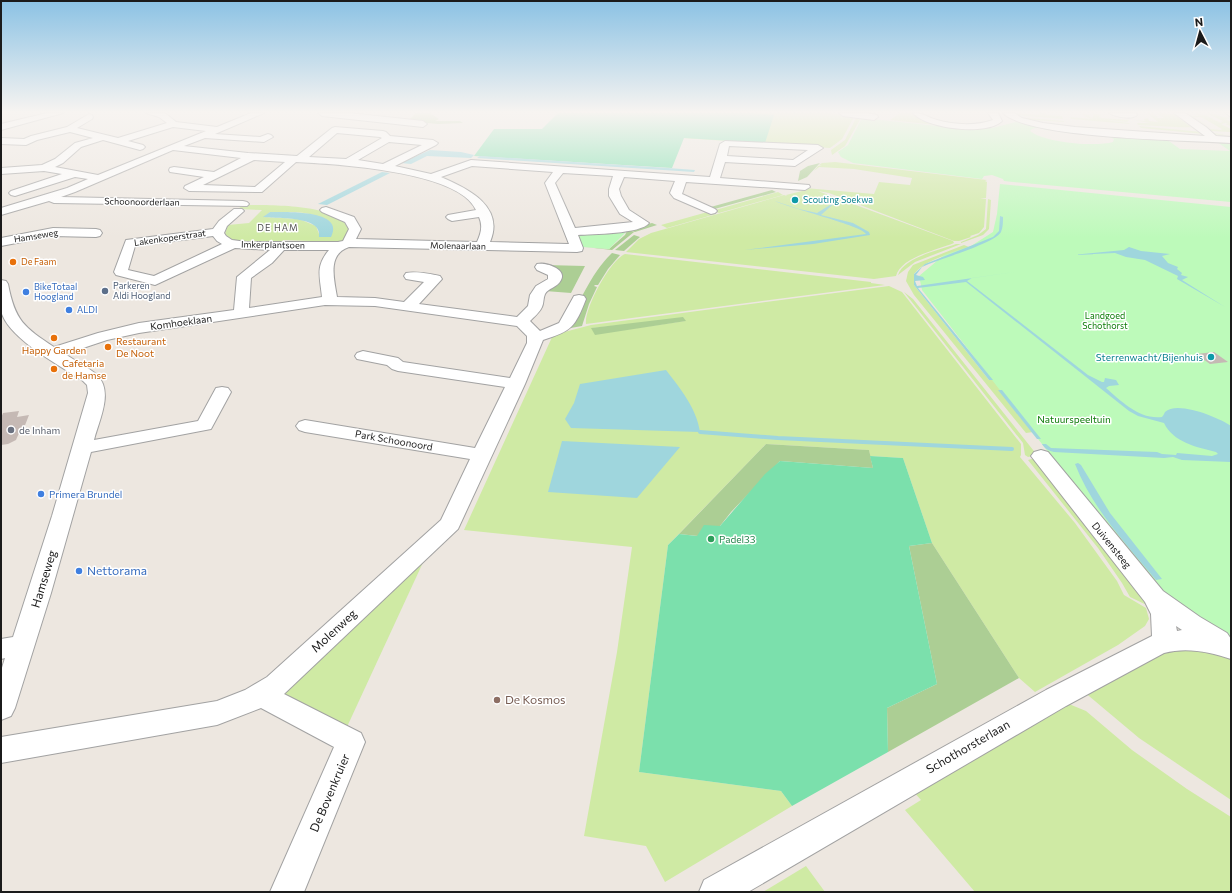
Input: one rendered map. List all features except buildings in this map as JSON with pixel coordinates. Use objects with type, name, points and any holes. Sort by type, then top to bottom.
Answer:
[{"type":"street","points":[[44,168],[59,161],[66,155]]},
{"type":"street","points":[[1,212],[41,200],[100,178],[154,155]]},
{"type":"street","points":[[242,155],[347,162],[385,167],[433,177],[457,187],[473,199],[484,212],[488,223],[487,234],[482,246]]},
{"type":"street","points":[[254,156],[189,188],[258,190],[303,155]]},
{"type":"street","points":[[347,162],[360,155]]},
{"type":"street","points":[[385,167],[410,155]]},
{"type":"street","points":[[714,180],[722,155]]},
{"type":"street","points":[[721,159],[795,163],[808,155]]},
{"type":"street","points":[[433,177],[471,163],[750,182],[750,189],[759,192],[775,187],[776,184],[804,187]]},
{"type":"street","points":[[1,170],[44,168],[100,178]]},
{"type":"street","points":[[174,170],[216,175]]},
{"type":"street","points":[[560,170],[550,183],[570,232],[631,227],[643,223],[624,212],[615,196],[614,189],[620,173]]},
{"type":"street","points":[[15,193],[76,173]]},
{"type":"street","points":[[682,177],[676,193],[678,196],[711,211]]},
{"type":"street","name":"Schoonoorderlaan","points":[[41,200],[241,208],[220,227],[218,232]]},
{"type":"street","points":[[326,210],[350,220],[356,229],[344,245],[328,260],[326,266],[330,301],[363,301],[407,307],[529,330],[562,329],[567,325],[579,299]]},
{"type":"street","points":[[452,216],[484,212]]},
{"type":"street","name":"Hamseweg","points":[[1,242],[53,232],[96,233]]},
{"type":"street","name":"Lakenkoperstraat","points":[[218,232],[130,243],[121,272],[155,281],[233,244]]},
{"type":"street","name":"Imkerplantsoen","points":[[218,232],[225,241],[233,244],[262,247],[344,245]]},
{"type":"street","name":"Molenaarlaan","points":[[344,245],[577,248],[570,232]]},
{"type":"street","points":[[241,313],[244,277],[267,260],[281,246]]},
{"type":"street","name":"Molenweg","points":[[1,750],[217,713],[240,706],[262,695],[276,685],[450,524],[535,344],[529,330],[537,294],[541,289],[552,283],[555,278],[555,273],[542,268]]},
{"type":"street","points":[[407,307],[435,279],[410,276]]},
{"type":"street","name":"Hamseweg","points":[[1,284],[5,318],[24,334],[89,377],[94,381],[98,389],[83,448],[12,647],[1,708]]},
{"type":"street","name":"Komhoeklaan","points":[[53,353],[92,339],[123,331],[330,301]]},
{"type":"street","points":[[363,356],[392,361],[398,366],[516,384]]},
{"type":"street","points":[[83,448],[205,425],[222,392]]},
{"type":"street","name":"Park Schoonoord","points":[[305,426],[482,455]]},
{"type":"street","name":"Duivensteeg","points":[[1041,456],[1154,597],[1163,614],[1165,641]]},
{"type":"street","points":[[1154,597],[1191,624],[1231,648]]},
{"type":"street","name":"Schothorsterlaan","points":[[716,892],[1056,698],[1156,645],[1165,641],[1195,640],[1231,648]]},
{"type":"street","name":"De Bovenkruier","points":[[262,695],[351,742],[287,892]]},
{"type":"green space","points":[[475,155],[677,155],[672,168],[474,156]]},
{"type":"green space","points":[[840,155],[1231,155],[1231,202],[1004,181],[1003,179],[992,175],[984,176],[982,179],[853,163],[841,157]]},
{"type":"green space","points":[[835,162],[987,180],[985,181],[987,182],[986,198],[980,198],[986,199],[984,227],[979,233],[970,236],[971,237],[954,241],[829,193],[818,191],[953,241],[954,243],[912,259],[899,269],[896,276],[874,279],[626,252],[639,239],[651,233],[784,195],[787,196],[786,195],[806,190],[805,188],[874,194],[879,182],[910,185],[912,178],[854,169],[819,167],[814,171],[818,166],[822,165],[819,165],[822,163]]},
{"type":"green space","points":[[820,163],[807,177],[798,181],[800,171],[808,166]]},
{"type":"green space","name":"Landgoed Schothorst","points":[[1000,184],[1231,207],[1231,641],[1162,598],[922,290],[919,276],[944,255],[971,246],[993,232],[997,214]]},
{"type":"green space","points":[[772,190],[776,192],[711,210],[707,208]]},
{"type":"green space","points":[[778,192],[783,195],[719,213],[712,211]]},
{"type":"green space","points":[[988,199],[991,200],[989,229],[983,235],[961,243],[978,235],[986,229]]},
{"type":"green space","points":[[243,205],[268,205],[319,210],[333,215],[344,222],[349,231],[343,241],[340,242],[283,240],[281,243],[244,243],[230,238],[225,234],[228,225],[249,223],[262,210],[238,209]],"holes":[[[270,212],[293,212],[316,215],[330,222],[319,234],[316,226],[299,219],[264,217]]]},
{"type":"green space","points":[[711,211],[716,214],[667,228],[661,225]]},
{"type":"green space","points":[[652,223],[657,225],[635,232],[629,230],[634,232],[612,250],[585,247],[609,249],[625,235],[628,229]]},
{"type":"green space","points":[[628,230],[609,249],[583,247],[578,235]]},
{"type":"green space","points":[[634,235],[640,237],[624,251],[615,250]]},
{"type":"green space","points":[[956,244],[961,244],[915,262],[898,275],[907,263],[923,255]]},
{"type":"green space","points":[[964,245],[969,247],[925,264],[914,274],[914,285],[989,380],[993,380],[1033,432],[1026,433],[914,295],[906,281],[908,272],[913,265]]},
{"type":"green space","points":[[612,253],[620,255],[608,269],[598,285],[594,286],[597,287],[589,304],[582,326],[565,329],[591,279]]},
{"type":"green space","points":[[625,254],[871,282],[885,285],[586,324],[586,317],[589,308],[599,286],[612,265]]},
{"type":"green space","points":[[545,265],[585,266],[571,293],[545,291],[553,287]]},
{"type":"green space","points":[[889,286],[902,292],[1021,444],[1020,457],[1075,523],[1117,581],[1124,595],[1146,608],[1149,619],[1145,626],[1118,645],[1035,692],[1019,678],[932,543],[903,458],[870,456],[869,450],[766,444],[668,545],[639,772],[781,791],[792,806],[665,882],[646,846],[584,836],[617,652],[632,547],[464,530],[553,335],[591,325]],"holes":[[[685,321],[596,334],[592,328]]]},
{"type":"green space","points":[[904,292],[913,299],[1037,455],[1028,457],[1025,455],[1023,443]]},
{"type":"green space","points":[[683,317],[686,321],[595,335],[591,328]]},
{"type":"green space","points":[[766,444],[869,450],[873,468],[780,461],[731,512],[720,526],[698,536],[679,534]]},
{"type":"green space","points":[[870,456],[903,458],[932,543],[909,546],[937,684],[887,708],[888,752],[792,806],[781,791],[639,772],[668,545],[679,534],[697,536],[704,525],[720,526],[765,474],[780,461],[873,468]]},
{"type":"green space","points":[[1039,457],[1155,609],[1130,597],[1098,548],[1028,460]]},
{"type":"green space","points":[[932,543],[1019,678],[888,752],[887,708],[937,684],[909,546]]},
{"type":"green space","points":[[426,556],[346,729],[284,697],[285,686]]},
{"type":"green space","points":[[1171,647],[1231,653],[1231,800],[1139,738],[1083,691]]},
{"type":"green space","points":[[1064,702],[1086,711],[1132,750],[1187,789],[1231,817],[1231,892],[975,892],[905,810],[921,800],[912,790]]},
{"type":"green space","points":[[806,866],[825,892],[763,892]]},
{"type":"water","points":[[420,155],[474,155],[471,158],[427,156],[411,164],[401,163]]},
{"type":"water","points":[[480,156],[695,170],[694,172],[477,158]]},
{"type":"water","points":[[382,172],[390,173],[327,205],[318,204]]},
{"type":"water","points":[[838,200],[821,215],[853,223],[869,232],[870,235],[813,244],[744,250],[866,234],[852,226],[775,201],[817,213]]},
{"type":"water","points":[[270,212],[311,214],[322,217],[330,221],[333,228],[331,237],[319,237],[318,230],[314,225],[306,222],[287,218],[263,217]]},
{"type":"water","points":[[1000,216],[1003,217],[1002,230],[996,237],[977,246],[922,267],[916,275],[923,277],[925,280],[915,281],[917,286],[972,278],[967,281],[1088,375],[1102,382],[1104,382],[1105,378],[1116,380],[1119,385],[1109,386],[1106,388],[1139,413],[1146,416],[1162,417],[1165,412],[1171,409],[1188,409],[1208,415],[1231,426],[1231,462],[1182,460],[1173,457],[1164,458],[1054,452],[1047,450],[1042,444],[1046,444],[1051,448],[1157,452],[1176,455],[1177,453],[1212,456],[1218,454],[1216,452],[1193,446],[1179,439],[1173,435],[1164,423],[1138,416],[1129,411],[966,282],[918,288],[993,380],[989,380],[914,285],[914,274],[925,264],[993,237],[999,231]]},
{"type":"water","points":[[1129,247],[1141,251],[1170,254],[1162,256],[1168,263],[1178,267],[1177,269],[1182,273],[1181,275],[1188,277],[1182,280],[1225,307],[1177,279],[1178,276],[1145,260],[1126,257],[1115,253],[1072,255],[1124,250]]},
{"type":"water","points":[[666,370],[692,407],[700,432],[571,428],[565,419],[574,403],[580,384]]},
{"type":"water","points":[[998,390],[1002,390],[1041,439],[1037,439]]},
{"type":"water","points":[[562,441],[680,447],[637,498],[548,492]]},
{"type":"water","points":[[1078,463],[1081,465],[1110,513],[1162,579],[1156,580],[1100,511],[1082,480],[1075,464]]},
{"type":"waterway","points":[[700,432],[778,438],[1012,449]]},
{"type":"place","name":"Scouting Soekwa","points":[[795,200]]},
{"type":"place","name":"De Faam","points":[[13,262]]},
{"type":"place","name":"Parkeren Aldi Hoogland","points":[[105,291]]},
{"type":"place","name":"BikeTotaal Hoogland","points":[[26,292]]},
{"type":"place","name":"ALDI","points":[[69,310]]},
{"type":"place","name":"Happy Garden","points":[[54,338]]},
{"type":"place","name":"Restaurant De Noot","points":[[108,347]]},
{"type":"place","name":"Sterrenwacht/Bijenhuis","points":[[1211,357]]},
{"type":"place","name":"Cafetaria de Hamse","points":[[54,369]]},
{"type":"place","name":"de Inham","points":[[11,430]]},
{"type":"place","name":"Primera Brundel","points":[[41,494]]},
{"type":"place","name":"Padel33","points":[[711,539]]},
{"type":"place","name":"Nettorama","points":[[79,571]]},
{"type":"place","name":"De Kosmos","points":[[497,700]]},
{"type":"district","name":"DE HAM","points":[[278,228]]},
{"type":"park label","name":"Natuurspeeltuin","points":[[1074,419]]}]
